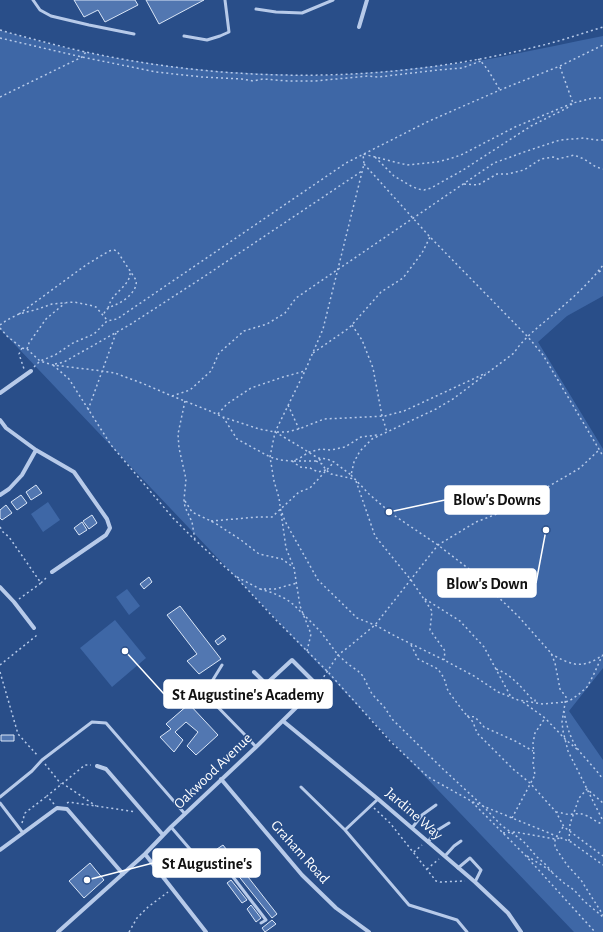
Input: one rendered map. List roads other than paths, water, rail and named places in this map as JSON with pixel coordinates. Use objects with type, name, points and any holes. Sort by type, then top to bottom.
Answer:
[{"type":"street","points":[[359,27],[367,0]]},
{"type":"street","points":[[0,393],[29,372]]},
{"type":"street","points":[[0,420],[6,428],[36,450],[74,472],[107,519],[110,528],[106,534],[52,572]]},
{"type":"street","points":[[0,495],[9,489],[22,475],[36,450]]},
{"type":"street","points":[[0,587],[14,602],[34,628]]},
{"type":"street","name":"Oakwood Avenue","points":[[58,932],[123,874],[318,686],[292,660],[266,684],[254,672]]},
{"type":"street","name":"Jardine Way","points":[[283,721],[378,799],[443,857],[474,881],[508,913],[521,932]]},
{"type":"street","points":[[97,766],[106,769],[163,835]]},
{"type":"street","name":"Graham Road","points":[[221,779],[302,875],[336,908],[368,932]]},
{"type":"street","points":[[0,850],[57,808],[67,810],[123,874]]},
{"type":"street","points":[[144,854],[206,932]]},
{"type":"lane","points":[[33,0],[40,10],[51,16],[89,26],[134,34]]},
{"type":"lane","points":[[184,36],[207,40],[229,32],[225,0]]},
{"type":"lane","points":[[256,9],[276,12],[302,13],[333,0]]},
{"type":"lane","points":[[222,666],[206,691],[207,696],[256,747]]},
{"type":"lane","points":[[0,797],[32,771],[42,760],[92,722],[106,723],[185,814]]},
{"type":"lane","points":[[301,787],[345,830],[409,905],[457,920],[467,932]]},
{"type":"lane","points":[[345,830],[378,799]]},
{"type":"lane","points":[[0,802],[23,832]]},
{"type":"lane","points":[[412,828],[422,815],[436,806]]},
{"type":"lane","points":[[426,842],[436,832],[449,823]]},
{"type":"lane","points":[[171,827],[195,855],[217,856],[266,920],[261,924]]},
{"type":"lane","points":[[443,857],[461,841]]},
{"type":"lane","points":[[458,868],[470,858],[480,870],[474,881]]},
{"type":"place","name":"Blow's Downs","points":[[389,512]]},
{"type":"place","name":"Blow's Down","points":[[546,530]]},
{"type":"place","name":"St Augustine's Academy","points":[[125,651]]},
{"type":"place","name":"St Augustine's","points":[[87,880]]}]
